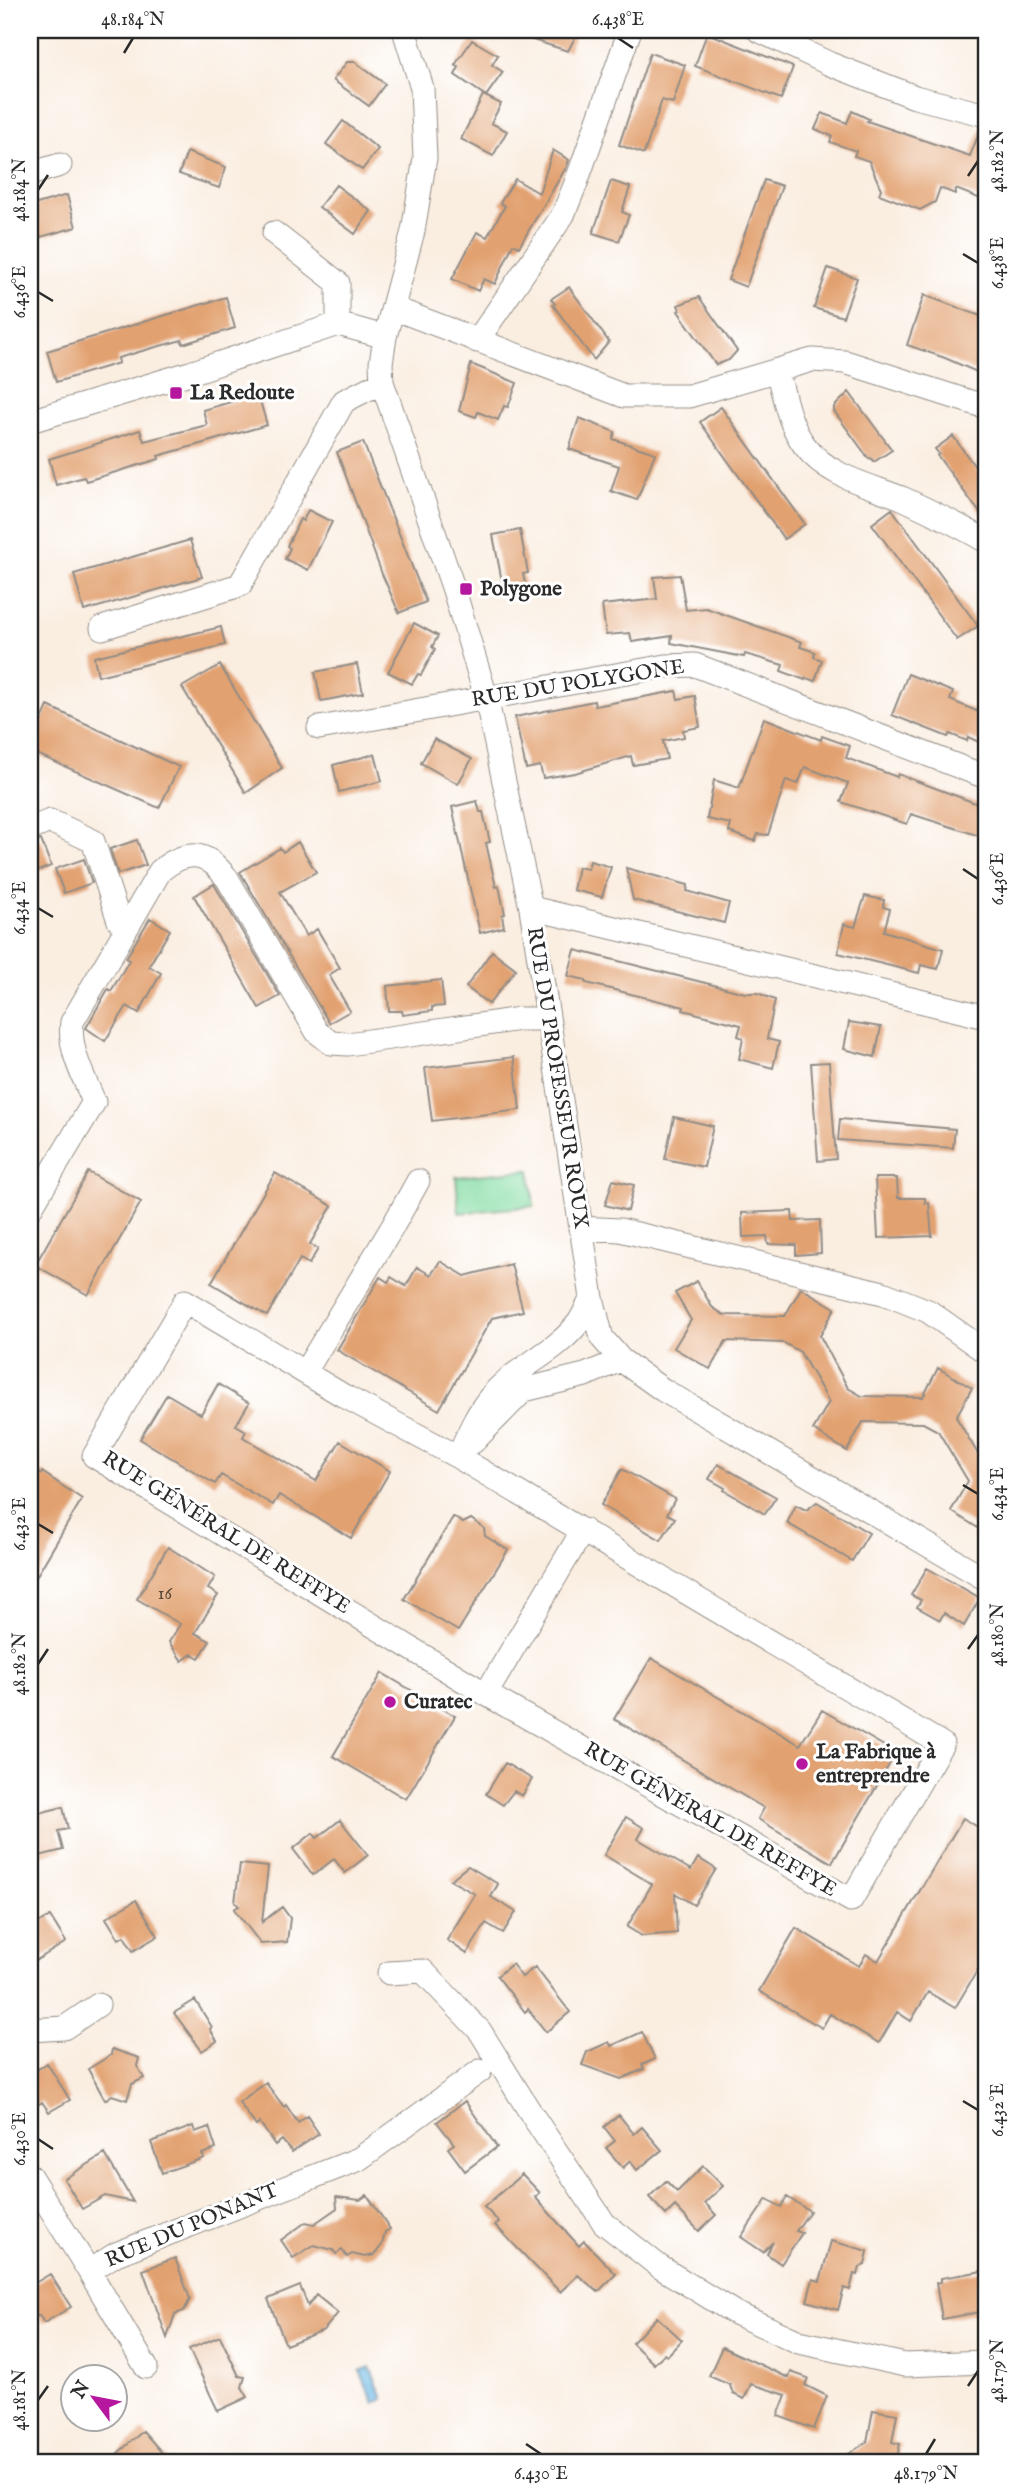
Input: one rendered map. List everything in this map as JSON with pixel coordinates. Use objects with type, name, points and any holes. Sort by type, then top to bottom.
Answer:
[{"type":"street","name":"RUE DU PROFESSEUR ROUX","points":[[404,30],[422,88],[425,158],[413,231],[385,337],[381,363],[382,382],[454,590],[486,697],[531,908],[580,1228],[602,1338],[621,1360],[663,1390],[986,1579]]},
{"type":"street","points":[[477,341],[563,215],[630,30]]},
{"type":"street","points":[[758,30],[830,64],[915,97],[986,115]]},
{"type":"street","points":[[30,174],[60,165]]},
{"type":"street","points":[[274,233],[338,284],[338,324]]},
{"type":"street","points":[[393,308],[624,396],[689,396],[812,360],[845,362],[986,407]]},
{"type":"street","points":[[30,421],[190,373],[338,324],[385,337]]},
{"type":"street","points":[[777,370],[792,424],[806,447],[836,473],[930,511],[986,541]]},
{"type":"street","points":[[102,628],[240,585],[344,401],[382,382]]},
{"type":"street","name":"RUE DU POLYGONE","points":[[319,728],[666,666],[695,665],[986,777]]},
{"type":"street","points":[[30,829],[50,821],[93,841],[119,921],[126,929]]},
{"type":"street","points":[[30,1209],[94,1102],[73,1047],[72,1022],[160,871],[171,861],[191,855],[210,860],[227,878],[317,1032],[331,1043],[348,1044],[520,1018],[547,1019]]},
{"type":"street","points":[[531,908],[986,1017]]},
{"type":"street","points":[[305,1372],[418,1181]]},
{"type":"street","points":[[580,1228],[620,1230],[883,1293],[928,1311],[986,1352]]},
{"type":"street","points":[[457,1457],[491,1396],[516,1372],[564,1338],[578,1322],[592,1298]]},
{"type":"street","name":"RUE GÉNÉRAL DE REFFYE","points":[[185,1301],[305,1372],[583,1530],[942,1744],[851,1900],[486,1694],[94,1456],[185,1301]]},
{"type":"street","points":[[457,1457],[524,1390],[585,1375],[621,1360]]},
{"type":"street","points":[[486,1694],[583,1530]]},
{"type":"street","points":[[389,1973],[423,1971],[480,2031],[604,2223],[660,2267],[735,2313],[799,2342],[905,2365],[986,2362]]},
{"type":"street","points":[[30,2030],[64,2028],[98,2005]]},
{"type":"street","name":"RUE DU PONANT","points":[[89,2271],[116,2254],[359,2159],[480,2071]]},
{"type":"street","name":"RUE DU PONANT","points":[[30,2176],[146,2367]]},
{"type":"green space","points":[[530,1170],[534,1206],[459,1213],[456,1177]]},
{"type":"water","points":[[370,2367],[383,2399],[374,2403],[360,2371]]},
{"type":"building","points":[[515,30],[579,30],[568,51],[514,34]]},
{"type":"building","points":[[707,33],[793,67],[781,99],[695,66]]},
{"type":"building","points":[[472,40],[498,55],[492,65],[503,72],[486,96],[455,75],[459,67],[455,65]]},
{"type":"building","points":[[650,53],[685,65],[673,103],[662,100],[644,154],[619,145]]},
{"type":"building","points":[[347,62],[355,62],[385,84],[369,106],[333,80]]},
{"type":"building","points":[[483,95],[501,104],[491,123],[507,131],[493,156],[461,139]]},
{"type":"building","points":[[852,111],[869,119],[867,121],[970,156],[981,128],[986,129],[986,201],[956,189],[955,194],[940,188],[935,202],[920,210],[879,194],[881,189],[869,161],[854,156],[856,151],[830,142],[832,136],[815,129],[822,113],[847,123]]},
{"type":"building","points":[[343,121],[378,149],[362,170],[326,144]]},
{"type":"building","points":[[553,150],[569,160],[567,166],[519,247],[513,244],[495,284],[484,279],[478,291],[452,279],[477,232],[487,237],[505,206],[500,203],[515,179],[539,193]]},
{"type":"building","points":[[187,152],[226,167],[219,188],[179,174]]},
{"type":"building","points":[[764,180],[782,186],[746,287],[728,280]]},
{"type":"building","points":[[611,181],[630,187],[622,212],[629,215],[619,241],[593,233]]},
{"type":"building","points":[[336,185],[371,211],[355,234],[319,207]]},
{"type":"building","points":[[67,195],[76,227],[30,240],[30,206]]},
{"type":"building","points":[[828,268],[857,278],[843,317],[814,308]]},
{"type":"building","points":[[569,287],[609,342],[594,360],[553,305],[555,304],[551,299]]},
{"type":"building","points":[[924,295],[986,318],[986,376],[907,345]]},
{"type":"building","points":[[226,297],[235,328],[183,344],[182,340],[118,358],[119,363],[56,382],[47,351]]},
{"type":"building","points":[[699,297],[737,351],[729,360],[716,365],[678,311],[678,305]]},
{"type":"building","points":[[471,364],[517,383],[508,407],[504,406],[498,420],[478,412],[476,417],[459,411]]},
{"type":"building","points":[[849,392],[892,450],[874,462],[834,411],[834,407]]},
{"type":"building","points":[[258,394],[267,425],[158,456],[159,459],[86,481],[84,477],[56,485],[49,459],[140,430],[144,441],[207,425],[203,410]]},
{"type":"building","points":[[721,407],[805,524],[784,539],[700,422]]},
{"type":"building","points":[[579,418],[615,432],[613,439],[655,453],[637,500],[611,491],[619,466],[569,449]]},
{"type":"building","points":[[953,436],[986,482],[986,521],[937,455],[939,454],[935,449]]},
{"type":"building","points":[[363,442],[426,602],[399,613],[337,452]]},
{"type":"building","points":[[892,509],[978,626],[957,640],[872,524]]},
{"type":"building","points":[[308,510],[332,522],[308,570],[285,559],[290,548],[287,546],[300,519],[303,521]]},
{"type":"building","points":[[520,530],[528,573],[523,574],[526,588],[504,592],[493,535]]},
{"type":"building","points":[[190,540],[202,577],[84,611],[74,574]]},
{"type":"building","points":[[680,575],[686,610],[706,608],[802,642],[800,647],[815,652],[814,657],[822,660],[815,681],[781,671],[783,665],[745,654],[744,657],[671,643],[672,636],[632,642],[630,633],[606,635],[602,605],[657,599],[654,577]]},
{"type":"building","points":[[414,623],[438,636],[432,647],[435,649],[421,675],[418,674],[412,684],[388,672]]},
{"type":"building","points":[[221,627],[225,645],[98,676],[94,657]]},
{"type":"building","points":[[357,664],[363,693],[321,701],[315,672]]},
{"type":"building","points":[[220,665],[282,768],[246,793],[182,687]]},
{"type":"building","points":[[908,674],[953,692],[950,700],[986,715],[986,728],[981,743],[968,737],[967,741],[950,734],[948,737],[892,715]]},
{"type":"building","points":[[676,691],[678,699],[695,696],[700,727],[683,730],[684,737],[663,741],[667,759],[633,765],[631,756],[575,773],[543,778],[540,766],[526,769],[515,717],[594,701],[595,706]]},
{"type":"building","points":[[48,706],[179,767],[159,808],[30,751]]},
{"type":"building","points":[[764,718],[821,740],[822,736],[850,746],[846,758],[986,807],[986,838],[911,814],[907,824],[841,802],[848,783],[805,767],[798,784],[786,780],[768,835],[758,834],[755,841],[729,832],[731,824],[707,819],[714,780],[739,788]]},
{"type":"building","points":[[434,739],[472,759],[458,784],[421,763]]},
{"type":"building","points":[[375,754],[382,781],[339,792],[333,765]]},
{"type":"building","points":[[477,801],[480,812],[483,812],[490,842],[486,843],[505,914],[502,915],[504,927],[480,933],[452,807]]},
{"type":"building","points":[[41,840],[51,866],[30,874],[30,843]]},
{"type":"building","points":[[137,840],[146,865],[118,874],[110,849]]},
{"type":"building","points":[[298,842],[316,872],[280,892],[306,936],[317,929],[340,968],[329,975],[350,1011],[329,1023],[240,872],[280,848],[283,852]]},
{"type":"building","points":[[84,859],[92,883],[64,893],[55,869]]},
{"type":"building","points":[[590,861],[611,867],[602,897],[573,890],[578,867],[588,869]]},
{"type":"building","points":[[626,868],[688,885],[687,891],[729,903],[724,923],[633,900]]},
{"type":"building","points":[[214,884],[280,996],[259,1008],[194,896]]},
{"type":"building","points":[[865,896],[884,900],[883,907],[890,909],[884,931],[943,949],[938,969],[921,965],[919,973],[838,953],[844,924],[855,927]]},
{"type":"building","points":[[150,918],[170,930],[149,966],[161,973],[139,1013],[127,1006],[105,1041],[86,1028],[108,989],[111,991],[120,976],[129,960],[126,958]]},
{"type":"building","points":[[575,950],[745,993],[758,993],[775,1000],[767,1039],[779,1042],[773,1068],[739,1059],[743,1038],[738,1036],[741,1025],[568,976]]},
{"type":"building","points":[[492,951],[516,969],[489,1004],[466,987]]},
{"type":"building","points":[[441,980],[444,1006],[432,1007],[432,1011],[403,1015],[402,1011],[389,1011],[387,986]]},
{"type":"building","points":[[849,1022],[881,1027],[875,1057],[844,1049]]},
{"type":"building","points":[[514,1057],[520,1110],[432,1121],[425,1068]]},
{"type":"building","points":[[829,1062],[836,1159],[818,1161],[811,1063]]},
{"type":"building","points":[[674,1117],[713,1126],[704,1167],[665,1159]]},
{"type":"building","points":[[840,1119],[955,1129],[953,1148],[838,1140]]},
{"type":"building","points":[[88,1172],[141,1202],[88,1295],[35,1265]]},
{"type":"building","points":[[275,1173],[332,1206],[310,1244],[318,1249],[309,1264],[300,1259],[267,1316],[211,1283]]},
{"type":"building","points":[[875,1178],[897,1178],[898,1198],[925,1198],[925,1203],[929,1203],[932,1236],[878,1238]]},
{"type":"building","points":[[613,1180],[634,1185],[628,1211],[605,1205]]},
{"type":"building","points":[[792,1211],[793,1221],[820,1220],[821,1253],[796,1255],[796,1245],[768,1244],[767,1236],[743,1237],[742,1213]]},
{"type":"building","points":[[440,1261],[465,1276],[511,1264],[523,1311],[492,1318],[439,1410],[337,1350],[380,1277],[388,1282],[391,1277],[406,1286],[417,1267],[431,1275]]},
{"type":"building","points":[[697,1281],[712,1307],[724,1315],[785,1316],[801,1288],[835,1308],[820,1336],[848,1388],[862,1396],[923,1397],[938,1368],[972,1388],[956,1417],[981,1459],[986,1449],[986,1533],[951,1511],[968,1481],[938,1431],[923,1423],[863,1422],[847,1451],[813,1430],[829,1402],[800,1352],[784,1343],[726,1341],[710,1369],[674,1348],[691,1320],[675,1293]]},
{"type":"building","points":[[218,1384],[249,1403],[236,1425],[246,1431],[243,1437],[316,1481],[340,1441],[390,1471],[351,1538],[279,1495],[273,1505],[221,1475],[215,1484],[140,1439],[167,1394],[201,1414]]},
{"type":"building","points":[[718,1464],[776,1497],[765,1514],[709,1479]]},
{"type":"building","points":[[30,1467],[82,1499],[30,1587]]},
{"type":"building","points":[[622,1469],[675,1499],[667,1514],[675,1518],[661,1540],[601,1505]]},
{"type":"building","points":[[817,1502],[869,1533],[852,1561],[787,1523],[796,1505],[806,1510]]},
{"type":"building","points":[[453,1517],[463,1523],[471,1519],[484,1528],[485,1536],[508,1550],[458,1631],[404,1599]]},
{"type":"building","points":[[168,1547],[215,1577],[208,1589],[218,1595],[195,1633],[210,1641],[199,1658],[192,1654],[182,1661],[169,1642],[180,1624],[137,1599]]},
{"type":"building","points":[[927,1568],[980,1598],[964,1626],[944,1613],[940,1620],[917,1607],[921,1600],[911,1595]]},
{"type":"building","points":[[651,1658],[800,1745],[822,1710],[896,1753],[832,1863],[758,1819],[764,1808],[614,1719]]},
{"type":"building","points":[[382,1673],[455,1716],[406,1799],[333,1756]]},
{"type":"building","points":[[505,1763],[532,1779],[522,1796],[514,1791],[503,1805],[486,1794]]},
{"type":"building","points":[[63,1807],[68,1829],[58,1831],[63,1850],[35,1857],[30,1836],[30,1815]]},
{"type":"building","points":[[626,1817],[644,1828],[638,1839],[691,1870],[698,1858],[716,1869],[694,1905],[675,1893],[677,1933],[642,1936],[627,1927],[652,1884],[604,1855]]},
{"type":"building","points":[[963,1818],[986,1832],[986,1956],[955,2008],[928,1992],[911,2021],[897,2012],[879,2043],[830,2014],[822,2028],[759,1991],[796,1928],[859,1966],[866,1954],[878,1961]]},
{"type":"building","points":[[340,1820],[368,1855],[345,1873],[334,1859],[313,1875],[293,1849],[313,1833],[317,1838]]},
{"type":"building","points":[[240,1864],[268,1867],[262,1922],[282,1907],[290,1918],[287,1942],[261,1944],[234,1909],[239,1906],[235,1902]]},
{"type":"building","points":[[468,1866],[498,1884],[491,1897],[516,1912],[503,1933],[486,1923],[467,1954],[447,1940],[475,1894],[450,1880]]},
{"type":"building","points":[[136,1900],[158,1936],[133,1951],[124,1936],[119,1939],[106,1918]]},
{"type":"building","points":[[50,1916],[66,1942],[30,1964],[30,1928]]},
{"type":"building","points":[[512,1964],[522,1977],[535,1967],[570,2012],[546,2032],[528,2009],[525,2012],[497,1976]]},
{"type":"building","points":[[195,2000],[212,2027],[210,2029],[217,2041],[202,2051],[174,2013]]},
{"type":"building","points":[[642,2032],[655,2059],[642,2065],[644,2069],[621,2079],[582,2065],[587,2052],[609,2042],[611,2046]]},
{"type":"building","points":[[112,2049],[139,2058],[137,2066],[144,2078],[132,2084],[127,2100],[112,2095],[105,2100],[88,2069],[111,2055]]},
{"type":"building","points":[[47,2063],[70,2100],[49,2112],[42,2102],[30,2110],[30,2074]]},
{"type":"building","points":[[266,2083],[298,2123],[307,2116],[319,2134],[292,2152],[282,2140],[275,2145],[260,2123],[256,2126],[239,2102]]},
{"type":"building","points":[[465,2101],[497,2147],[465,2171],[448,2148],[454,2144],[437,2122]]},
{"type":"building","points":[[619,2115],[634,2134],[642,2127],[662,2150],[637,2170],[630,2161],[623,2168],[606,2148],[615,2141],[604,2127]]},
{"type":"building","points":[[193,2126],[195,2132],[209,2127],[216,2149],[202,2154],[204,2158],[162,2173],[151,2142]]},
{"type":"building","points":[[105,2154],[133,2202],[105,2196],[82,2209],[64,2179]]},
{"type":"building","points":[[703,2166],[723,2186],[705,2203],[716,2215],[699,2231],[675,2206],[666,2215],[649,2197],[666,2181],[677,2192]]},
{"type":"building","points":[[522,2174],[540,2193],[535,2197],[579,2246],[584,2241],[616,2274],[598,2292],[578,2275],[560,2292],[495,2225],[499,2222],[484,2207]]},
{"type":"building","points":[[367,2195],[390,2229],[385,2232],[382,2245],[374,2255],[365,2257],[352,2254],[347,2257],[342,2250],[336,2254],[333,2250],[314,2245],[293,2258],[281,2240],[306,2222],[314,2224],[337,2208],[336,2197],[360,2200]]},
{"type":"building","points":[[787,2197],[810,2211],[796,2231],[802,2233],[781,2264],[767,2254],[773,2242],[763,2252],[741,2237],[767,2199],[781,2207]]},
{"type":"building","points":[[831,2241],[868,2251],[865,2265],[860,2267],[858,2275],[854,2274],[850,2290],[844,2288],[838,2310],[807,2301],[813,2279],[820,2281]]},
{"type":"building","points":[[175,2258],[190,2299],[184,2311],[175,2314],[167,2338],[143,2270]]},
{"type":"building","points":[[983,2271],[986,2275],[986,2311],[942,2319],[936,2283],[941,2282],[941,2278]]},
{"type":"building","points":[[50,2274],[71,2307],[44,2323],[39,2315],[30,2320],[30,2286]]},
{"type":"building","points":[[300,2286],[308,2306],[316,2295],[338,2313],[324,2330],[286,2345],[268,2299]]},
{"type":"building","points":[[657,2317],[682,2340],[667,2356],[664,2354],[654,2364],[632,2343]]},
{"type":"building","points":[[220,2336],[239,2376],[245,2377],[242,2387],[248,2397],[218,2411],[189,2349]]},
{"type":"building","points":[[722,2347],[789,2378],[791,2372],[808,2378],[805,2385],[827,2396],[814,2429],[778,2416],[786,2395],[751,2384],[744,2399],[733,2394],[730,2385],[709,2376]]},
{"type":"building","points":[[873,2410],[897,2414],[892,2442],[900,2444],[896,2462],[835,2462],[867,2442]]},
{"type":"building","points":[[143,2431],[170,2462],[127,2462],[118,2453]]},
{"type":"place","name":"La Redoute","points":[[176,393]]},
{"type":"place","name":"Polygone","points":[[466,589]]},
{"type":"place","name":"Curatec","points":[[390,1702]]},
{"type":"place","name":"La Fabrique à entreprendre","points":[[802,1764]]}]
